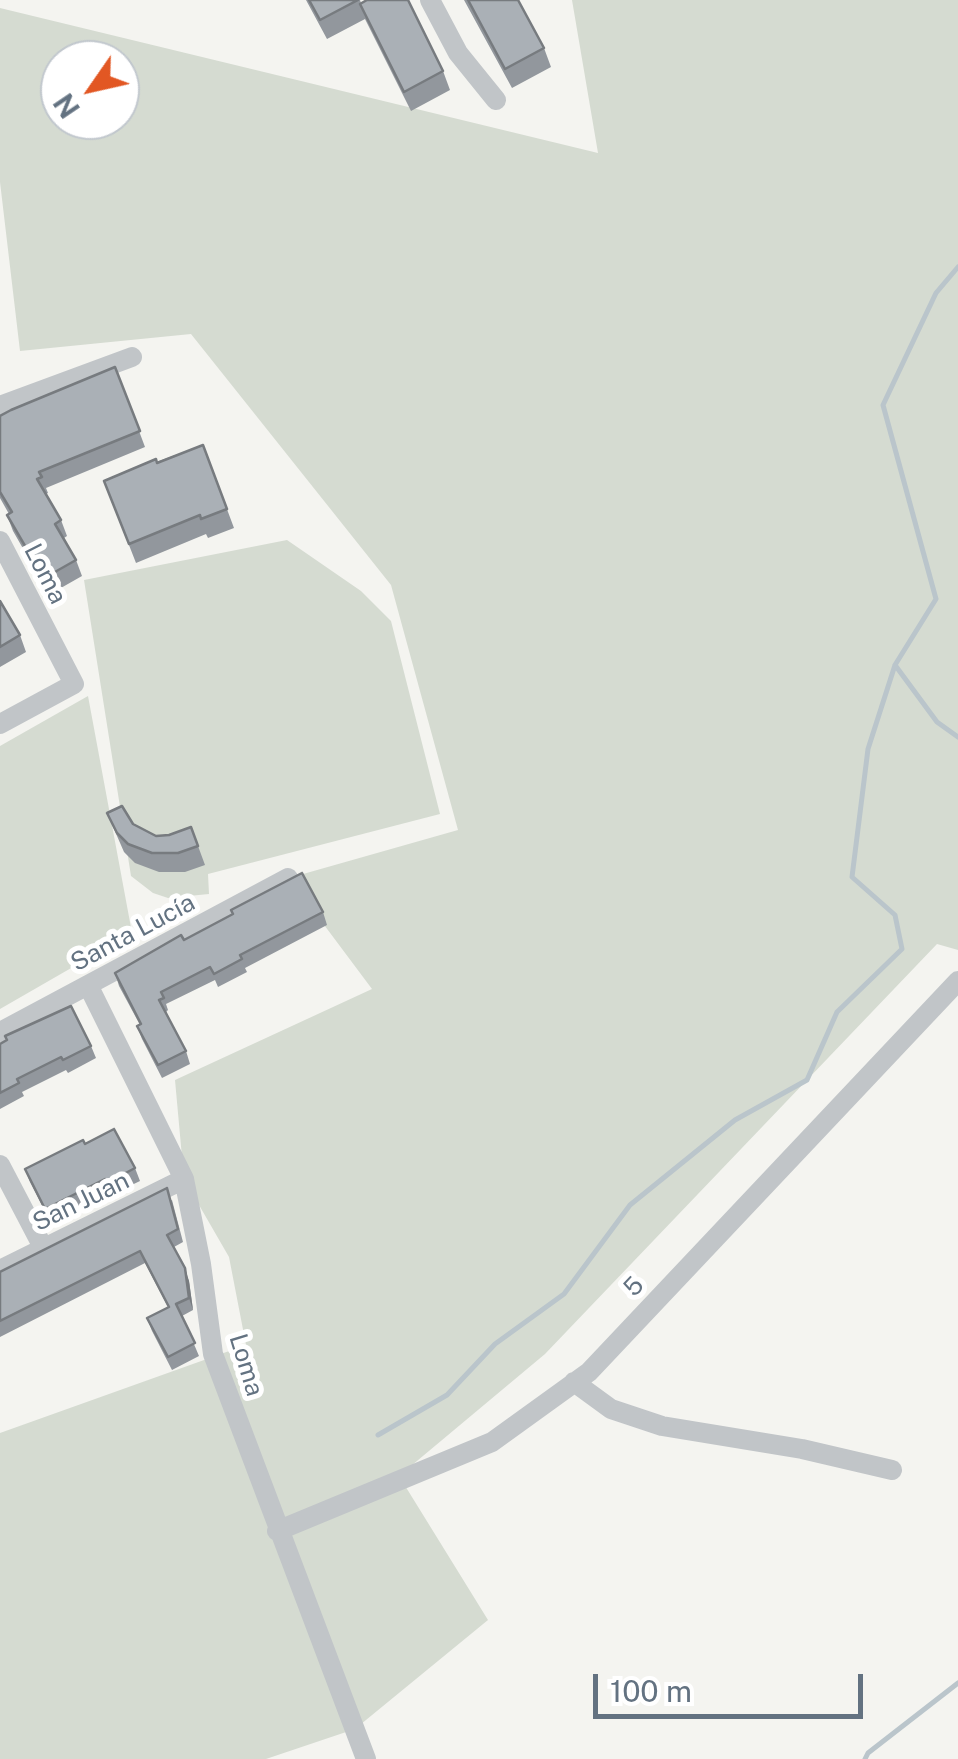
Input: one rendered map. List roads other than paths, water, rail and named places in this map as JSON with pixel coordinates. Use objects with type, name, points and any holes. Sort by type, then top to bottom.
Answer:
[{"type":"street","points":[[430,0],[458,53],[496,100]]},
{"type":"street","points":[[0,406],[132,358]]},
{"type":"street","name":"Loma","points":[[0,541],[74,684],[0,724]]},
{"type":"street","name":"Santa Lucía","points":[[0,1032],[288,878]]},
{"type":"street","name":"5","points":[[278,1531],[492,1442],[589,1372],[958,981]]},
{"type":"street","name":"Loma","points":[[88,985],[184,1179],[213,1354],[366,1759]]},
{"type":"street","points":[[0,1165],[44,1249]]},
{"type":"street","name":"San Juan","points":[[0,1270],[184,1179]]},
{"type":"street","points":[[574,1382],[611,1410],[662,1426],[892,1470]]},
{"type":"waterway","points":[[378,1435],[447,1395],[495,1344],[564,1294],[630,1205],[735,1120],[807,1080],[837,1012],[902,949],[895,915],[852,877],[868,749],[895,665],[936,599],[883,405],[936,293],[958,267]]},
{"type":"waterway","points":[[895,665],[937,722],[958,737]]},
{"type":"waterway","points":[[865,1759],[958,1683]]}]
